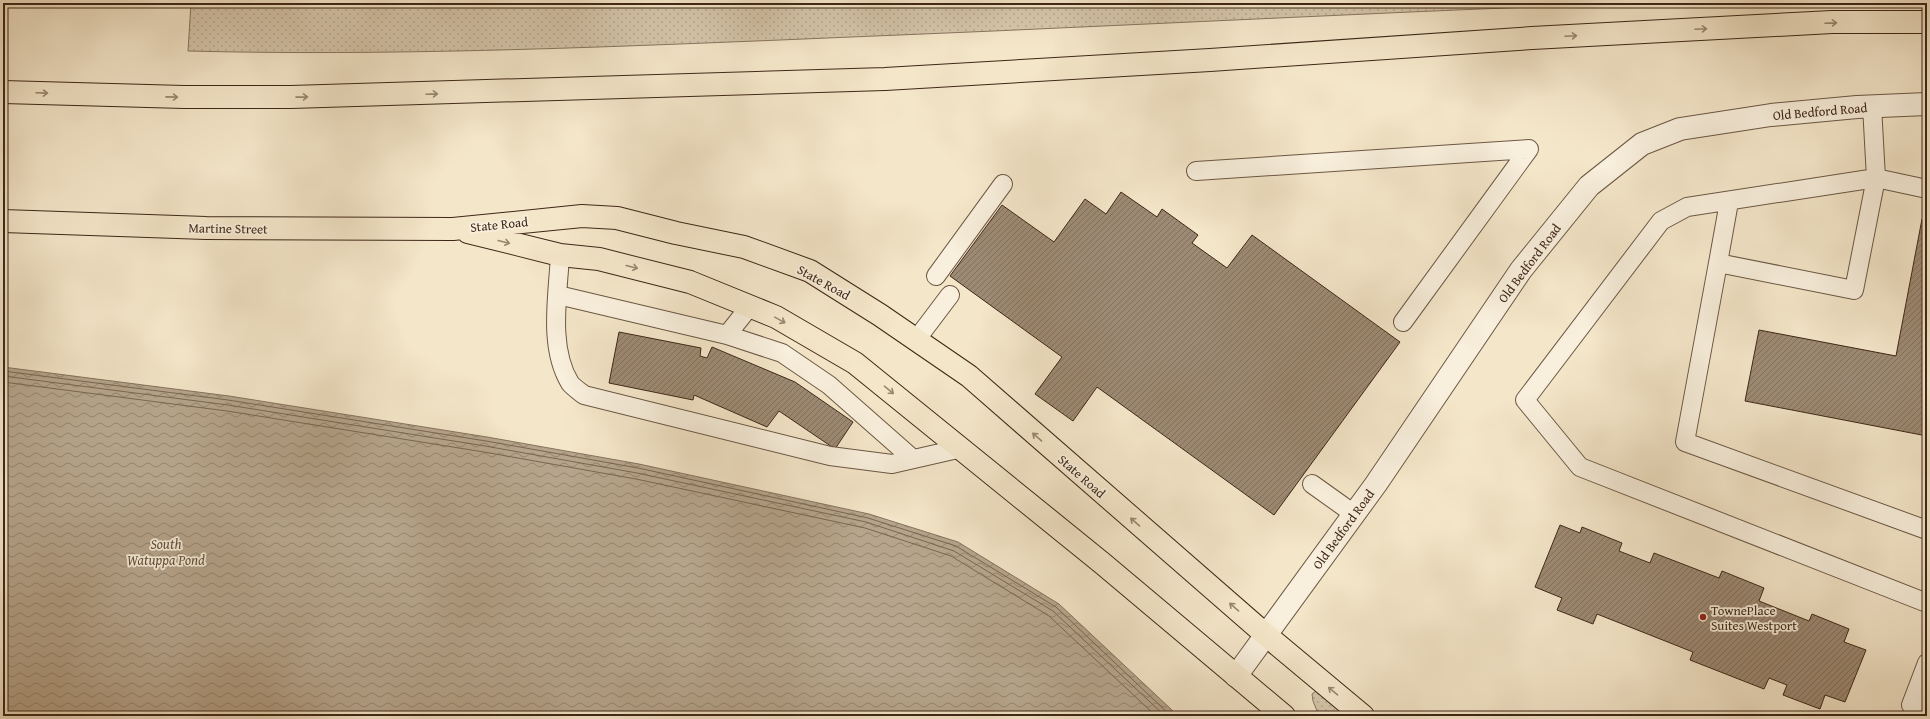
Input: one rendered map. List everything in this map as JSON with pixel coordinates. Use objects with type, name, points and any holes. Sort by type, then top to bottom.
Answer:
[{"type":"main road","points":[[3,92],[176,97],[299,97],[878,79],[1001,74],[1532,38],[1832,22],[1927,22]]},
{"type":"main road","name":"State Road","points":[[453,229],[582,216],[617,218],[744,247],[810,271],[880,315],[969,376],[1266,635],[1363,716]]},
{"type":"main road","name":"Martine Street","points":[[3,221],[206,228],[453,229]]},
{"type":"main road","name":"State Road","points":[[453,229],[560,255],[599,258],[690,282],[776,317],[855,363],[962,448],[1284,716]]},
{"type":"street","name":"Old Bedford Road","points":[[1236,676],[1354,514],[1521,270],[1589,186],[1642,144],[1680,129],[1771,115],[1872,106],[1927,104]]},
{"type":"lane","points":[[1718,263],[1854,290],[1876,178],[1872,106]]},
{"type":"lane","points":[[1196,171],[1529,148],[1403,322]]},
{"type":"lane","points":[[1927,189],[1876,178],[1729,202],[1687,207],[1661,221],[1525,400],[1580,467],[1927,603]]},
{"type":"lane","points":[[936,276],[1003,184]]},
{"type":"lane","points":[[1729,202],[1685,442],[1927,530]]},
{"type":"lane","points":[[560,255],[558,352],[570,383],[584,395],[830,456],[892,464],[962,448]]},
{"type":"lane","points":[[558,295],[727,335],[782,353],[829,385],[913,459]]},
{"type":"lane","points":[[916,340],[950,295]]},
{"type":"lane","points":[[727,335],[750,306]]},
{"type":"lane","points":[[1312,484],[1354,514]]},
{"type":"lane","points":[[1927,663],[1911,705],[1927,711]]},
{"type":"shaded area","points":[[191,3],[1624,3],[706,43],[336,53],[188,51]]},
{"type":"shaded area","points":[[1316,691],[1346,716],[1319,716],[1312,694]]},
{"type":"water","name":"South Watuppa Pond","points":[[3,367],[229,396],[487,437],[639,464],[869,514],[958,542],[1059,604],[1173,711],[1176,716],[3,716]]},
{"type":"building","points":[[1121,192],[1157,217],[1162,209],[1198,235],[1192,243],[1227,268],[1252,235],[1400,342],[1274,515],[1097,387],[1073,421],[1035,394],[1062,357],[950,276],[1002,205],[1054,242],[1085,199],[1106,214]]},
{"type":"building","points":[[1922,219],[1927,220],[1927,436],[1745,401],[1759,330],[1896,356]]},
{"type":"building","points":[[619,332],[701,348],[700,356],[707,358],[712,347],[795,382],[853,422],[835,449],[779,411],[767,427],[694,395],[693,400],[609,383]]},
{"type":"building","name":"TownePlace Suites Westport","points":[[1560,525],[1580,533],[1582,527],[1622,543],[1619,551],[1650,563],[1654,553],[1719,578],[1722,571],[1764,588],[1759,601],[1809,621],[1812,614],[1849,629],[1844,642],[1866,650],[1845,702],[1825,695],[1820,709],[1783,695],[1787,685],[1769,678],[1764,689],[1690,660],[1693,652],[1597,614],[1593,624],[1557,610],[1562,598],[1535,587]]},
{"type":"place","name":"TownePlace Suites Westport","points":[[1703,617]]}]
